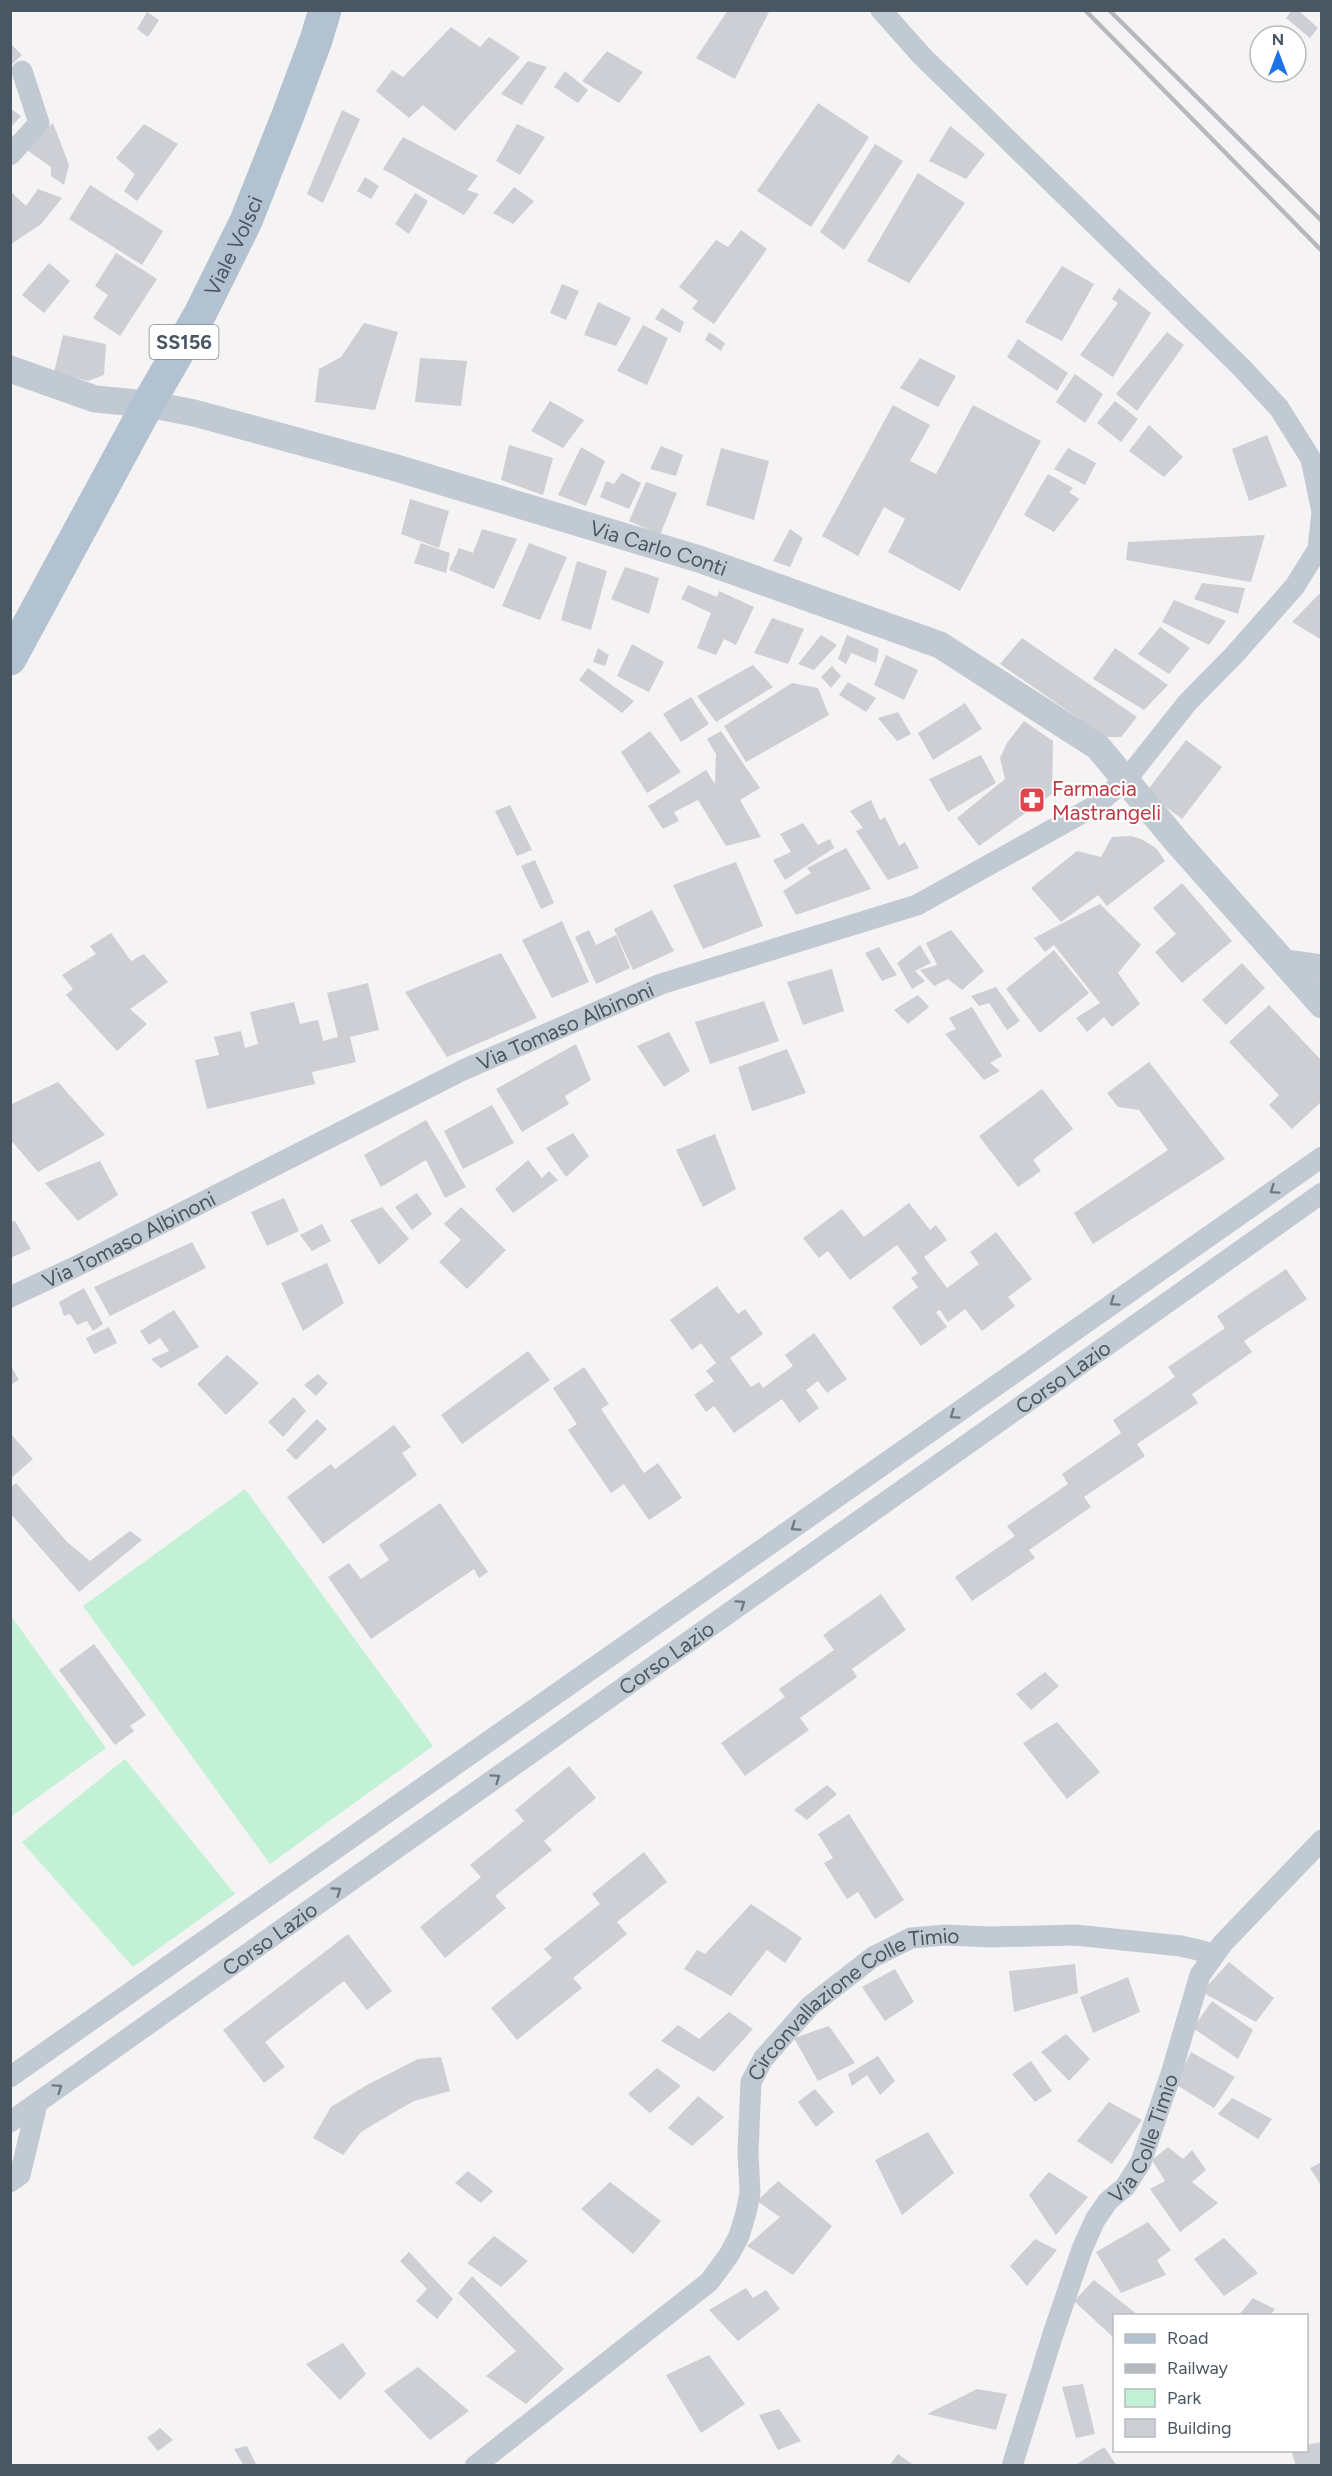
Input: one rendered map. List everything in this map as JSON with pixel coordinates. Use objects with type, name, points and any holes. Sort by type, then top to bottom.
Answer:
[{"type":"main road","name":"Viale Volsci","points":[[10,659],[148,404],[201,314],[246,221],[296,94],[325,10]]},
{"type":"street","name":"Via Tomaso Albinoni","points":[[10,1297],[77,1266],[463,1070],[661,984],[917,905],[1093,807],[1126,780],[1187,703],[1235,654],[1295,586],[1318,549],[1322,512],[1311,459],[1279,408],[1241,367],[921,55],[881,10]]},
{"type":"street","points":[[10,155],[39,123],[22,71]]},
{"type":"street","name":"Via Carlo Conti","points":[[10,369],[95,399],[148,404],[194,413],[393,467],[688,556],[940,645],[1098,747],[1178,843],[1322,1005]]},
{"type":"street","points":[[1285,963],[1322,968]]},
{"type":"street","name":"Corso Lazio","points":[[10,2077],[1322,1157]]},
{"type":"street","name":"Corso Lazio","points":[[10,2122],[1322,1193]]},
{"type":"street","name":"Via Colle Timio","points":[[1012,2466],[1082,2249],[1095,2220],[1108,2201],[1125,2187],[1141,2162],[1171,2074],[1200,1975],[1215,1954],[1264,1898],[1322,1840]]},
{"type":"street","name":"Circonvallazione Colle Timio","points":[[475,2466],[709,2282],[729,2255],[739,2236],[746,2213],[750,2193],[748,2152],[751,2082],[763,2059],[810,2006],[873,1957],[912,1938],[945,1935],[990,1937],[1075,1935],[1181,1946],[1215,1954]]},
{"type":"street","points":[[10,2182],[20,2175],[37,2104]]},
{"type":"green space","points":[[245,1489],[433,1746],[270,1864],[83,1606]]},
{"type":"green space","points":[[11,1616],[106,1748],[12,1816],[10,1814]]},
{"type":"green space","points":[[125,1759],[235,1894],[133,1967],[22,1842]]},
{"type":"building","points":[[728,10],[770,10],[735,79],[696,58]]},
{"type":"building","points":[[1292,10],[1298,10],[1318,28],[1310,38],[1308,24],[1293,24],[1286,18]]},
{"type":"building","points":[[147,12],[159,20],[148,37],[137,29]]},
{"type":"building","points":[[451,27],[480,47],[489,37],[520,57],[455,131],[423,105],[409,118],[376,91],[392,70],[403,77]]},
{"type":"building","points":[[10,43],[22,55],[10,66]]},
{"type":"building","points":[[607,51],[643,72],[619,103],[582,81]]},
{"type":"building","points":[[528,61],[547,67],[522,105],[501,94]]},
{"type":"building","points":[[565,71],[588,90],[578,103],[554,87]]},
{"type":"building","points":[[818,103],[869,137],[811,227],[757,191]]},
{"type":"building","points":[[10,108],[21,116],[10,128]]},
{"type":"building","points":[[342,110],[360,119],[323,203],[307,194]]},
{"type":"building","points":[[53,123],[69,165],[64,185],[51,176],[51,167],[24,148]]},
{"type":"building","points":[[144,124],[178,144],[137,201],[124,191],[135,174],[116,158]]},
{"type":"building","points":[[517,124],[545,137],[520,175],[496,161]]},
{"type":"building","points":[[950,126],[985,154],[966,179],[929,161]]},
{"type":"building","points":[[403,137],[478,176],[467,190],[479,194],[464,215],[383,169]]},
{"type":"building","points":[[875,144],[903,161],[844,250],[820,232]]},
{"type":"building","points":[[918,173],[965,203],[909,283],[867,261]]},
{"type":"building","points":[[365,177],[379,186],[371,199],[357,191]]},
{"type":"building","points":[[90,185],[163,231],[142,265],[69,219]]},
{"type":"building","points":[[514,187],[534,201],[513,224],[493,213]]},
{"type":"building","points":[[38,189],[62,198],[41,224],[10,245],[10,191],[26,206]]},
{"type":"building","points":[[415,193],[428,201],[409,234],[395,224]]},
{"type":"building","points":[[741,230],[767,249],[714,324],[692,309],[698,301],[679,287],[716,240],[728,247]]},
{"type":"building","points":[[116,253],[157,279],[120,336],[93,318],[108,295],[95,286]]},
{"type":"building","points":[[49,263],[70,281],[44,313],[22,295]]},
{"type":"building","points":[[1062,266],[1094,284],[1062,341],[1025,322]]},
{"type":"building","points":[[562,284],[579,291],[566,320],[550,313]]},
{"type":"building","points":[[1119,288],[1151,313],[1113,377],[1080,355],[1118,303],[1112,299]]},
{"type":"building","points":[[598,302],[631,318],[616,346],[584,335]]},
{"type":"building","points":[[662,308],[684,322],[680,333],[655,319]]},
{"type":"building","points":[[364,323],[398,332],[375,410],[315,402],[319,369],[341,357]]},
{"type":"building","points":[[643,325],[668,338],[647,385],[617,371]]},
{"type":"building","points":[[709,332],[725,343],[721,351],[705,340]]},
{"type":"building","points":[[1167,332],[1184,345],[1137,411],[1116,394]]},
{"type":"building","points":[[63,335],[106,344],[104,375],[88,381],[54,372]]},
{"type":"building","points":[[1018,339],[1068,373],[1057,391],[1007,357]]},
{"type":"building","points":[[420,358],[467,361],[461,406],[415,402]]},
{"type":"building","points":[[920,358],[956,376],[938,407],[900,388]]},
{"type":"building","points":[[1075,374],[1103,394],[1085,423],[1056,402]]},
{"type":"building","points":[[550,401],[584,420],[563,448],[531,431]]},
{"type":"building","points":[[1115,401],[1138,419],[1121,442],[1097,423]]},
{"type":"building","points":[[893,405],[930,425],[910,461],[936,474],[973,405],[1041,441],[960,591],[888,552],[905,519],[884,507],[858,556],[822,536]]},
{"type":"building","points":[[1149,425],[1183,457],[1164,477],[1129,451]]},
{"type":"building","points":[[1267,435],[1287,486],[1249,501],[1232,449]]},
{"type":"building","points":[[509,445],[553,458],[543,495],[501,480]]},
{"type":"building","points":[[661,446],[683,455],[676,476],[650,469]]},
{"type":"building","points":[[581,447],[605,461],[586,506],[558,495]]},
{"type":"building","points":[[721,448],[769,461],[754,520],[706,505]]},
{"type":"building","points":[[1068,448],[1096,463],[1085,485],[1054,469]]},
{"type":"building","points":[[622,473],[641,483],[629,509],[600,497],[606,481],[614,484]]},
{"type":"building","points":[[1048,474],[1073,488],[1069,492],[1079,499],[1054,532],[1024,515]]},
{"type":"building","points":[[646,482],[677,493],[660,535],[629,521]]},
{"type":"building","points":[[410,499],[449,511],[439,548],[401,534]]},
{"type":"building","points":[[482,529],[517,539],[494,589],[449,570],[459,548],[473,553]]},
{"type":"building","points":[[790,529],[803,538],[790,567],[773,561]]},
{"type":"building","points":[[1265,535],[1251,582],[1126,560],[1128,542]]},
{"type":"building","points":[[421,543],[450,553],[446,573],[414,563]]},
{"type":"building","points":[[529,543],[567,557],[540,620],[502,606]]},
{"type":"building","points":[[577,561],[607,571],[591,630],[561,620]]},
{"type":"building","points":[[625,567],[659,578],[649,614],[611,599]]},
{"type":"building","points":[[1202,583],[1245,588],[1238,614],[1194,599]]},
{"type":"building","points":[[688,585],[717,597],[719,591],[754,607],[736,645],[724,639],[716,655],[697,648],[711,613],[681,599]]},
{"type":"building","points":[[1319,594],[1322,596],[1322,640],[1292,622]]},
{"type":"building","points":[[1174,600],[1226,621],[1209,645],[1162,622]]},
{"type":"building","points":[[772,618],[804,629],[788,664],[754,653]]},
{"type":"building","points":[[1160,627],[1190,648],[1169,674],[1138,654]]},
{"type":"building","points":[[821,635],[837,645],[814,670],[798,664]]},
{"type":"building","points":[[847,635],[879,649],[876,663],[851,653],[846,664],[838,659]]},
{"type":"building","points":[[1022,638],[1137,717],[1121,737],[1105,737],[1000,664]]},
{"type":"building","points":[[632,644],[664,662],[649,692],[617,676]]},
{"type":"building","points":[[598,648],[609,655],[605,666],[593,662]]},
{"type":"building","points":[[1115,648],[1168,685],[1144,710],[1093,679]]},
{"type":"building","points":[[886,655],[918,670],[904,700],[874,685]]},
{"type":"building","points":[[753,665],[773,687],[716,722],[697,696]]},
{"type":"building","points":[[832,666],[841,676],[831,688],[821,677]]},
{"type":"building","points":[[588,668],[634,701],[622,713],[579,680]]},
{"type":"building","points":[[848,682],[876,698],[866,712],[839,695]]},
{"type":"building","points":[[792,683],[818,688],[829,715],[746,762],[724,726]]},
{"type":"building","points":[[691,697],[709,724],[681,742],[663,714]]},
{"type":"building","points":[[965,703],[982,729],[933,760],[918,733]]},
{"type":"building","points":[[898,712],[911,734],[897,741],[878,718]]},
{"type":"building","points":[[1024,721],[1053,741],[1052,794],[979,846],[957,818],[1005,779],[1000,758],[1007,743]]},
{"type":"building","points":[[650,731],[681,772],[647,793],[621,752]]},
{"type":"building","points":[[721,731],[760,788],[740,800],[761,837],[726,846],[698,800],[674,812],[679,821],[663,829],[648,806],[706,770],[715,784],[716,754],[707,739]]},
{"type":"building","points":[[1186,740],[1222,767],[1182,819],[1146,792]]},
{"type":"building","points":[[981,755],[996,783],[948,812],[929,779]]},
{"type":"building","points":[[871,800],[880,820],[885,817],[899,846],[905,842],[919,868],[888,880],[856,831],[863,828],[850,811]]},
{"type":"building","points":[[510,805],[532,850],[517,856],[495,811]]},
{"type":"building","points":[[803,823],[818,845],[830,839],[834,848],[785,880],[773,860],[791,852],[780,834]]},
{"type":"building","points":[[1131,836],[1156,848],[1165,861],[1107,906],[1098,895],[1061,922],[1031,888],[1077,851],[1101,857],[1112,837]]},
{"type":"building","points":[[846,848],[871,889],[796,915],[783,891],[811,873],[807,868]]},
{"type":"building","points":[[535,860],[554,903],[541,909],[521,866]]},
{"type":"building","points":[[736,862],[763,926],[703,949],[673,885]]},
{"type":"building","points":[[1182,883],[1232,941],[1182,983],[1155,952],[1176,934],[1153,908]]},
{"type":"building","points":[[1100,904],[1141,945],[1118,973],[1140,1004],[1112,1027],[1104,1017],[1087,1032],[1076,1018],[1100,1003],[1054,945],[1045,952],[1034,938]]},
{"type":"building","points":[[652,910],[674,951],[633,970],[614,929]]},
{"type":"building","points":[[562,921],[589,982],[552,998],[522,940]]},
{"type":"building","points":[[589,930],[596,945],[616,935],[630,968],[596,984],[575,937]]},
{"type":"building","points":[[951,930],[984,971],[962,990],[948,979],[934,986],[920,970],[937,965],[926,943]]},
{"type":"building","points":[[111,933],[131,961],[144,954],[168,982],[130,1009],[147,1024],[117,1051],[66,995],[73,989],[62,975],[96,954],[90,946]]},
{"type":"building","points":[[920,945],[931,963],[915,971],[925,981],[912,989],[897,963]]},
{"type":"building","points":[[879,947],[897,975],[882,981],[865,953]]},
{"type":"building","points":[[1054,950],[1089,993],[1040,1033],[1006,989]]},
{"type":"building","points":[[501,953],[537,1018],[447,1057],[405,992]]},
{"type":"building","points":[[1242,963],[1265,988],[1226,1025],[1202,1000]]},
{"type":"building","points":[[832,969],[844,1011],[803,1025],[787,982]]},
{"type":"building","points":[[368,983],[379,1030],[350,1037],[356,1062],[312,1072],[315,1084],[207,1109],[195,1060],[219,1055],[214,1037],[241,1031],[245,1048],[258,1044],[250,1012],[294,1002],[300,1024],[318,1020],[323,1041],[338,1037],[327,993]]},
{"type":"building","points":[[996,987],[1020,1021],[1007,1030],[989,1003],[979,1006],[971,996]]},
{"type":"building","points":[[918,995],[929,1007],[908,1024],[894,1010]]},
{"type":"building","points":[[764,1001],[779,1041],[710,1064],[695,1022]]},
{"type":"building","points":[[1269,1005],[1322,1061],[1322,1101],[1292,1129],[1269,1105],[1279,1095],[1229,1042]]},
{"type":"building","points":[[972,1007],[1002,1056],[990,1063],[1000,1071],[984,1080],[945,1034],[956,1029],[949,1018]]},
{"type":"building","points":[[669,1032],[690,1071],[664,1087],[637,1046]]},
{"type":"building","points":[[576,1044],[591,1080],[565,1096],[569,1104],[522,1132],[496,1089]]},
{"type":"building","points":[[787,1049],[806,1093],[752,1111],[738,1067]]},
{"type":"building","points":[[1149,1062],[1225,1159],[1093,1244],[1074,1213],[1168,1150],[1139,1110],[1118,1107],[1107,1093]]},
{"type":"building","points":[[58,1082],[105,1135],[38,1172],[10,1139],[10,1105]]},
{"type":"building","points":[[1042,1089],[1073,1129],[1033,1160],[1041,1171],[1018,1187],[979,1136]]},
{"type":"building","points":[[492,1105],[514,1143],[463,1169],[444,1131]]},
{"type":"building","points":[[426,1120],[466,1187],[445,1198],[426,1160],[381,1187],[364,1155]]},
{"type":"building","points":[[573,1133],[589,1156],[566,1177],[546,1148]]},
{"type":"building","points":[[715,1134],[736,1189],[703,1207],[676,1150]]},
{"type":"building","points":[[528,1160],[542,1178],[549,1171],[558,1180],[513,1213],[495,1189]]},
{"type":"building","points":[[100,1161],[118,1195],[78,1221],[45,1183]]},
{"type":"building","points":[[417,1193],[432,1214],[412,1230],[395,1207]]},
{"type":"building","points":[[284,1198],[299,1231],[267,1246],[251,1212]]},
{"type":"building","points":[[909,1203],[930,1230],[936,1225],[947,1240],[924,1257],[947,1288],[979,1264],[970,1252],[996,1232],[1032,1279],[1008,1297],[1015,1306],[982,1331],[965,1309],[948,1322],[940,1310],[936,1312],[947,1327],[921,1346],[892,1307],[918,1287],[911,1278],[918,1273],[897,1245],[850,1280],[828,1251],[819,1258],[803,1238],[842,1209],[864,1237]]},
{"type":"building","points":[[382,1207],[409,1239],[379,1265],[350,1220]]},
{"type":"building","points":[[461,1207],[506,1250],[467,1289],[439,1262],[461,1240],[444,1224]]},
{"type":"building","points":[[15,1221],[31,1249],[10,1258],[10,1222]]},
{"type":"building","points":[[322,1224],[331,1241],[312,1251],[300,1235]]},
{"type":"building","points":[[192,1242],[206,1268],[110,1316],[94,1287]]},
{"type":"building","points":[[327,1263],[344,1303],[303,1331],[281,1283]]},
{"type":"building","points":[[1286,1269],[1307,1299],[1244,1341],[1252,1352],[1192,1394],[1198,1403],[1137,1444],[1145,1456],[1084,1497],[1091,1507],[1029,1550],[1035,1558],[972,1601],[955,1577],[1015,1536],[1007,1526],[1068,1484],[1062,1474],[1121,1433],[1113,1420],[1175,1377],[1168,1367],[1225,1328],[1217,1316]]},
{"type":"building","points":[[717,1286],[738,1314],[745,1309],[763,1334],[730,1358],[751,1387],[759,1382],[763,1388],[793,1366],[785,1355],[814,1333],[847,1379],[827,1393],[818,1381],[806,1390],[819,1408],[799,1423],[782,1399],[734,1433],[714,1406],[706,1412],[694,1395],[714,1381],[706,1371],[716,1363],[701,1343],[692,1350],[670,1320]]},
{"type":"building","points":[[84,1288],[103,1324],[93,1331],[87,1321],[77,1325],[70,1314],[64,1316],[59,1302]]},
{"type":"building","points":[[174,1310],[199,1347],[161,1368],[151,1359],[169,1351],[160,1338],[149,1345],[140,1331]]},
{"type":"building","points":[[109,1327],[117,1343],[94,1354],[86,1338]]},
{"type":"building","points":[[528,1351],[550,1380],[462,1444],[441,1415]]},
{"type":"building","points":[[227,1355],[259,1383],[226,1415],[197,1384]]},
{"type":"building","points":[[10,1364],[19,1380],[10,1385]]},
{"type":"building","points":[[584,1367],[609,1404],[601,1409],[644,1473],[658,1463],[682,1498],[649,1520],[624,1484],[611,1493],[568,1430],[577,1424],[553,1388]]},
{"type":"building","points":[[318,1374],[328,1383],[316,1396],[304,1385]]},
{"type":"building","points":[[294,1397],[306,1411],[283,1437],[268,1422]]},
{"type":"building","points":[[317,1419],[327,1429],[296,1460],[286,1450]]},
{"type":"building","points":[[394,1425],[411,1447],[402,1453],[417,1475],[323,1544],[287,1497],[331,1464],[335,1469]]},
{"type":"building","points":[[10,1433],[33,1459],[10,1479]]},
{"type":"building","points":[[16,1483],[67,1542],[90,1561],[130,1531],[142,1540],[79,1592],[10,1513],[10,1488]]},
{"type":"building","points":[[440,1503],[488,1572],[479,1578],[474,1569],[371,1639],[328,1577],[349,1563],[361,1579],[389,1560],[379,1545]]},
{"type":"building","points":[[881,1594],[906,1630],[852,1669],[857,1677],[800,1718],[809,1730],[745,1776],[721,1743],[785,1697],[779,1689],[834,1650],[823,1635]]},
{"type":"building","points":[[94,1644],[146,1715],[130,1726],[134,1731],[115,1745],[59,1670]]},
{"type":"building","points":[[1045,1672],[1059,1686],[1031,1710],[1016,1694]]},
{"type":"building","points":[[1057,1722],[1100,1772],[1067,1799],[1023,1743]]},
{"type":"building","points":[[569,1766],[596,1798],[544,1841],[552,1850],[495,1896],[506,1908],[445,1958],[420,1927],[481,1877],[470,1865],[524,1821],[515,1810]]},
{"type":"building","points":[[827,1785],[837,1794],[807,1820],[794,1810]]},
{"type":"building","points":[[849,1814],[904,1900],[875,1919],[858,1892],[847,1899],[824,1863],[833,1858],[818,1834]]},
{"type":"building","points":[[644,1852],[667,1882],[617,1922],[627,1934],[573,1978],[582,1988],[517,2040],[491,2008],[552,1958],[544,1949],[600,1904],[592,1894]]},
{"type":"building","points":[[751,1904],[802,1938],[785,1963],[767,1950],[731,1996],[684,1969],[697,1950],[705,1954]]},
{"type":"building","points":[[348,1934],[392,1991],[367,2010],[344,1981],[265,2042],[285,2067],[264,2083],[223,2030]]},
{"type":"building","points":[[1229,1962],[1274,1998],[1256,2022],[1202,1992]]},
{"type":"building","points":[[1075,1964],[1078,1993],[1014,2012],[1009,1971]]},
{"type":"building","points":[[895,1969],[914,2002],[885,2021],[862,1987]]},
{"type":"building","points":[[1128,1977],[1140,2012],[1093,2033],[1080,1997]]},
{"type":"building","points":[[1212,2001],[1253,2030],[1238,2059],[1193,2028]]},
{"type":"building","points":[[729,2012],[753,2029],[714,2072],[661,2041],[678,2025],[699,2039]]},
{"type":"building","points":[[829,2026],[855,2063],[818,2081],[794,2038]]},
{"type":"building","points":[[1066,2034],[1090,2059],[1069,2081],[1041,2052]]},
{"type":"building","points":[[1191,2052],[1235,2077],[1214,2108],[1175,2084]]},
{"type":"building","points":[[878,2056],[895,2081],[880,2095],[867,2075],[852,2086],[848,2074]]},
{"type":"building","points":[[441,2057],[450,2091],[414,2101],[391,2114],[361,2132],[343,2155],[313,2138],[331,2107],[367,2085],[418,2059]]},
{"type":"building","points":[[1031,2061],[1052,2091],[1035,2102],[1012,2074]]},
{"type":"building","points":[[657,2068],[681,2086],[650,2113],[628,2094]]},
{"type":"building","points":[[815,2089],[834,2112],[816,2127],[798,2102]]},
{"type":"building","points":[[698,2096],[724,2117],[692,2146],[668,2128]]},
{"type":"building","points":[[1232,2098],[1272,2119],[1258,2139],[1218,2114]]},
{"type":"building","points":[[1109,2102],[1142,2120],[1112,2164],[1077,2141]]},
{"type":"building","points":[[928,2132],[954,2173],[902,2215],[875,2160]]},
{"type":"building","points":[[1168,2147],[1183,2159],[1192,2150],[1206,2170],[1192,2182],[1218,2203],[1180,2232],[1150,2189],[1165,2181],[1152,2160]]},
{"type":"building","points":[[1322,2162],[1322,2187],[1310,2168]]},
{"type":"building","points":[[468,2171],[493,2191],[481,2203],[455,2183]]},
{"type":"building","points":[[1049,2172],[1088,2197],[1056,2235],[1029,2195]]},
{"type":"building","points":[[778,2181],[832,2226],[793,2275],[747,2246],[780,2217],[757,2201]]},
{"type":"building","points":[[610,2182],[661,2221],[633,2254],[581,2209]]},
{"type":"building","points":[[1148,2222],[1171,2250],[1157,2260],[1166,2275],[1121,2293],[1096,2252]]},
{"type":"building","points":[[494,2236],[528,2261],[501,2287],[467,2263]]},
{"type":"building","points":[[1224,2238],[1258,2273],[1224,2296],[1194,2259]]},
{"type":"building","points":[[1035,2239],[1057,2250],[1027,2286],[1010,2266]]},
{"type":"building","points":[[409,2252],[453,2299],[437,2319],[416,2301],[427,2289],[400,2261]]},
{"type":"building","points":[[472,2276],[564,2369],[526,2404],[486,2376],[516,2351],[458,2293]]},
{"type":"building","points":[[1094,2280],[1136,2314],[1113,2314],[1113,2337],[1074,2301]]},
{"type":"building","points":[[746,2288],[753,2298],[766,2290],[780,2309],[738,2341],[709,2310]]},
{"type":"building","points":[[1253,2298],[1275,2309],[1271,2314],[1240,2314]]},
{"type":"building","points":[[343,2343],[366,2374],[340,2400],[306,2364]]},
{"type":"building","points":[[709,2355],[745,2404],[701,2433],[666,2375]]},
{"type":"building","points":[[418,2367],[469,2411],[430,2440],[384,2391]]},
{"type":"building","points":[[1083,2384],[1095,2434],[1076,2438],[1062,2387]]},
{"type":"building","points":[[977,2389],[1007,2394],[996,2430],[927,2414]]},
{"type":"building","points":[[779,2409],[801,2441],[778,2450],[759,2415]]},
{"type":"building","points":[[160,2428],[173,2440],[158,2451],[147,2438]]},
{"type":"building","points":[[1322,2442],[1322,2466],[1296,2466],[1292,2452],[1308,2452],[1308,2445]]},
{"type":"building","points":[[247,2446],[257,2466],[244,2466],[234,2449]]},
{"type":"building","points":[[1104,2447],[1117,2466],[1074,2466]]},
{"type":"building","points":[[898,2454],[915,2466],[889,2466]]},
{"type":"railway","points":[[1085,10],[1322,251]]},
{"type":"railway","points":[[1109,10],[1322,221]]},
{"type":"place","name":"Farmacia Mastrangeli","points":[[1032,800]]}]
